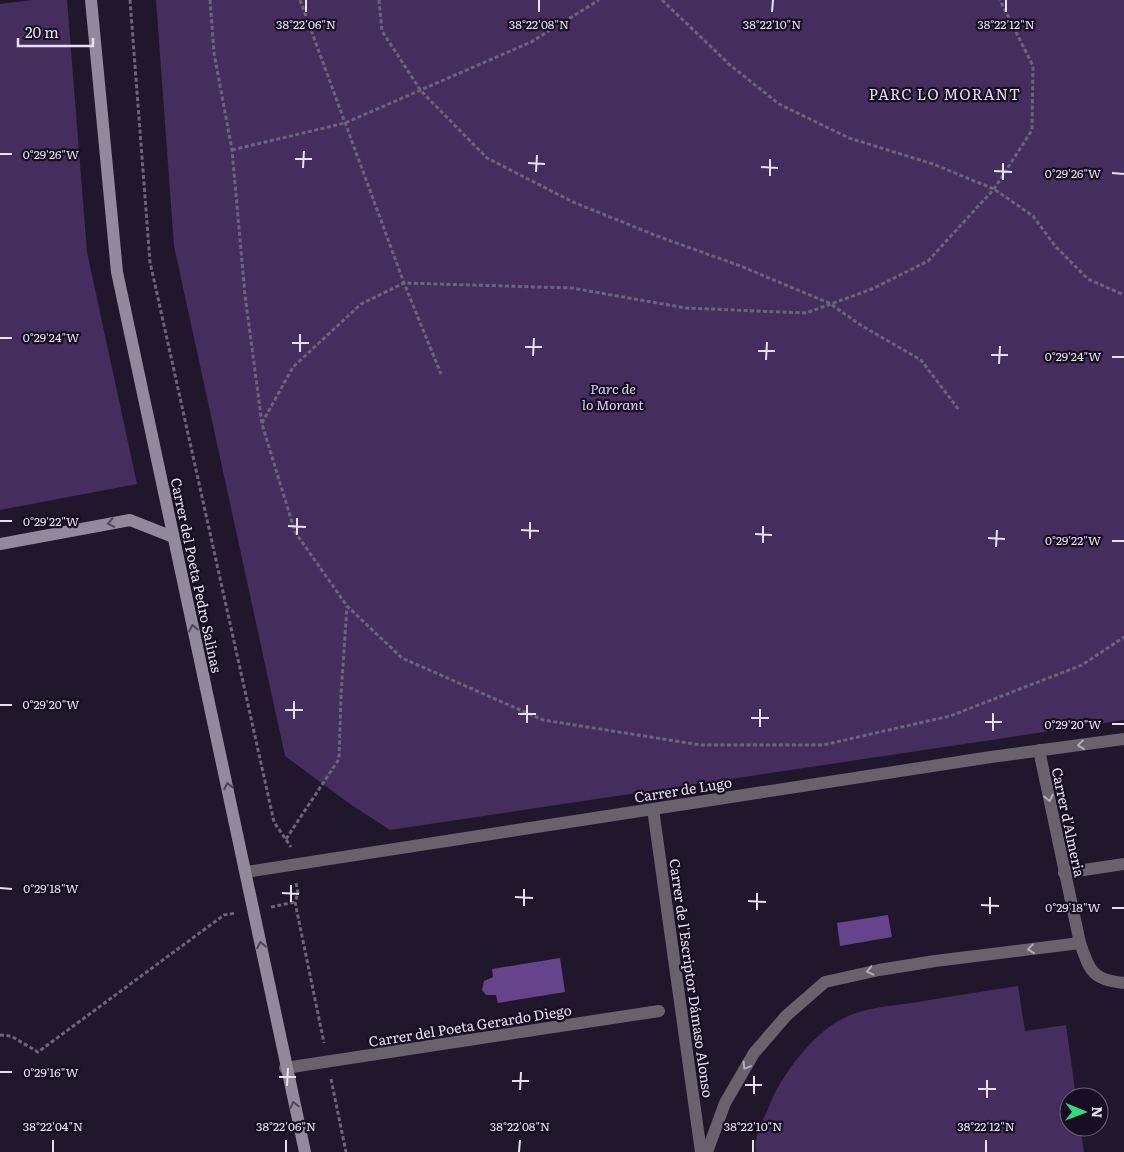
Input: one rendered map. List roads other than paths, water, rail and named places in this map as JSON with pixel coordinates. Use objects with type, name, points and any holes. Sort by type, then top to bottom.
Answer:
[{"type":"main road","name":"Carrer del Poeta Pedro Salinas","points":[[91,0],[117,272],[246,872],[285,1068],[305,1152]]},
{"type":"main road","points":[[0,544],[130,520],[173,537]]},
{"type":"street","name":"Carrer de Lugo","points":[[246,872],[1039,750],[1124,739]]},
{"type":"street","name":"Carrer d'Almeria","points":[[1039,750],[1064,873],[1080,943],[1088,968],[1104,981],[1124,983]]},
{"type":"street","name":"Carrer de l'Escriptor Dámaso Alonso","points":[[653,809],[701,1152]]},
{"type":"street","points":[[1064,873],[1124,864]]},
{"type":"street","points":[[707,1152],[725,1103],[754,1053],[786,1016],[825,982],[879,970],[934,961],[1080,943]]},
{"type":"street","name":"Carrer del Poeta Gerardo Diego","points":[[285,1068],[659,1011]]},
{"type":"district","name":"PARC LO MORANT","points":[[945,93]]},
{"type":"park label","name":"Parc de lo Morant","points":[[613,396]]}]
